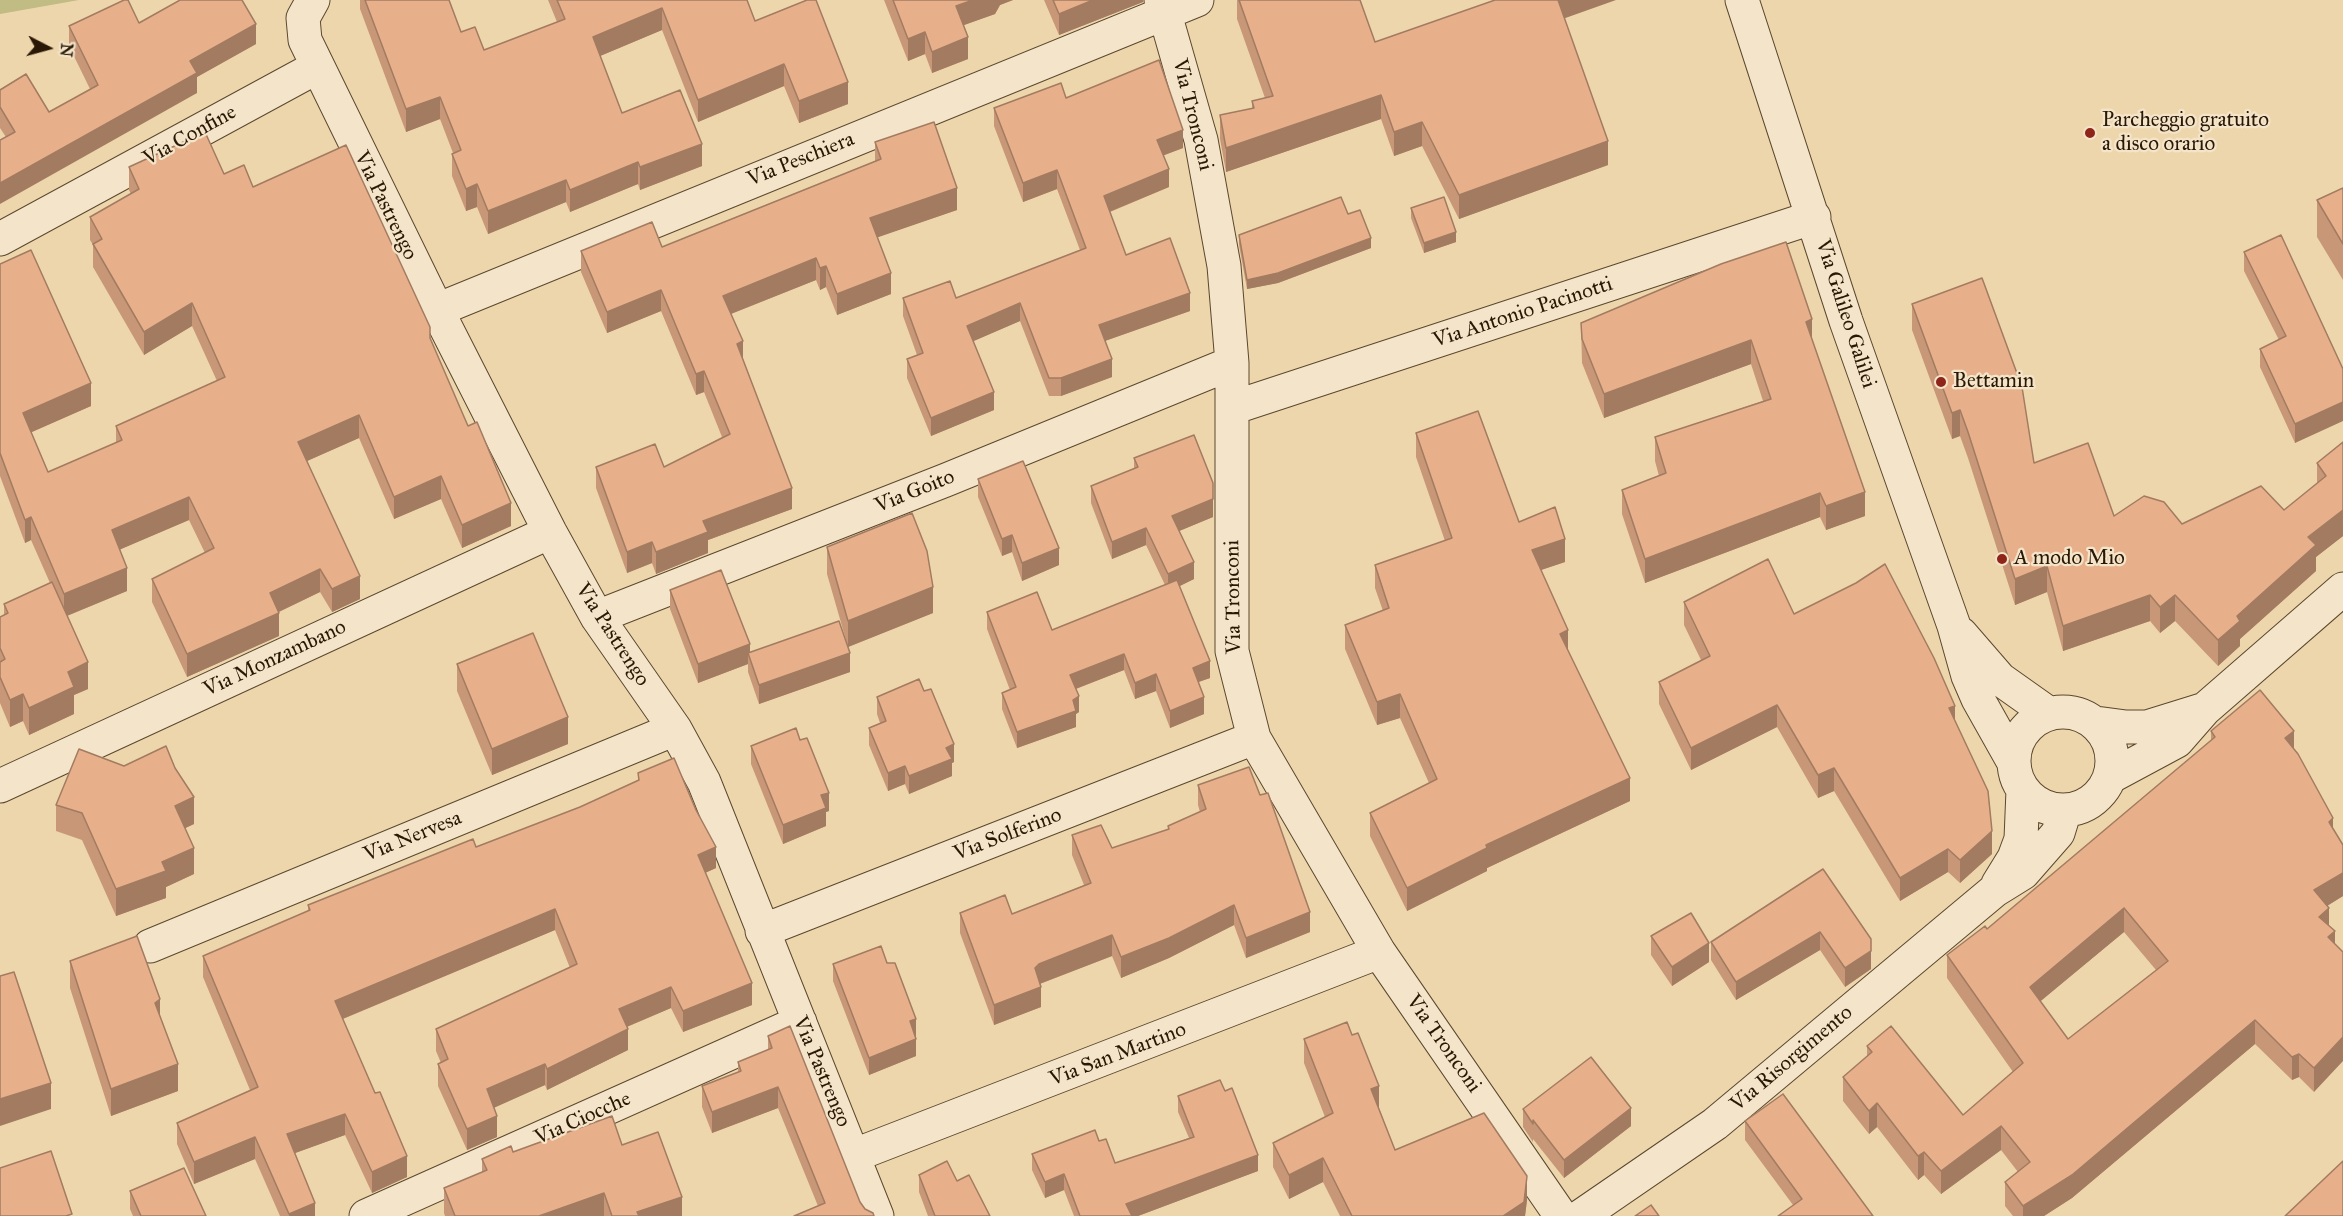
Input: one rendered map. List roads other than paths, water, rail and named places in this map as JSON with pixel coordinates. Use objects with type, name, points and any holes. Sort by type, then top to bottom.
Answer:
[{"type":"street","points":[[313,0],[303,18],[305,40],[316,67]]},
{"type":"street","name":"Via Peschiera","points":[[437,310],[1163,5],[1197,0]]},
{"type":"street","name":"Via Galileo Galilei","points":[[1742,0],[1854,344],[1978,699],[2018,777]]},
{"type":"street","name":"Via Tronconi","points":[[1163,5],[1202,140],[1224,266],[1232,363],[1232,651],[1254,738],[1379,952],[1561,1216]]},
{"type":"street","name":"Via Confine","points":[[0,239],[316,67]]},
{"type":"street","name":"Via Pastrengo","points":[[316,67],[550,532],[597,617],[675,729],[704,782],[762,931],[855,1155],[877,1216]]},
{"type":"street","name":"Via Antonio Pacinotti","points":[[1232,408],[1814,217]]},
{"type":"street","name":"Via Goito","points":[[597,617],[957,475],[1232,363]]},
{"type":"street","name":"Via Monzambano","points":[[0,786],[550,532]]},
{"type":"street","points":[[2110,777],[2177,741],[2205,709],[2343,590]]},
{"type":"street","name":"Via Galileo Galilei","points":[[1954,626],[2000,679],[2048,713]]},
{"type":"street","points":[[2096,723],[2146,727],[2205,709]]},
{"type":"street","points":[[2018,777],[2035,801],[2049,808],[2065,810],[2079,808],[2092,801],[2103,790],[2110,777],[2113,762],[2110,748],[2105,734],[2096,723],[2081,714],[2065,711],[2048,713]]},
{"type":"street","name":"Via Risorgimento","points":[[1994,891],[2014,858],[2021,839],[2015,747],[2022,732],[2034,720],[2048,713]]},
{"type":"street","name":"Via Nervesa","points":[[150,946],[675,729]]},
{"type":"street","name":"Via Solferino","points":[[762,931],[1254,738]]},
{"type":"street","name":"Via Risorgimento","points":[[1581,1216],[1715,1124],[1994,891],[2023,873],[2058,833],[2065,810]]},
{"type":"street","name":"Via San Martino","points":[[855,1155],[1379,952]]},
{"type":"street","name":"Via Ciocche","points":[[366,1216],[800,1022]]},
{"type":"place","name":"Parcheggio gratuito a disco orario","points":[[2090,133]]},
{"type":"place","name":"Bettamin","points":[[1941,382]]},
{"type":"place","name":"A modo Mio","points":[[2002,559]]}]
